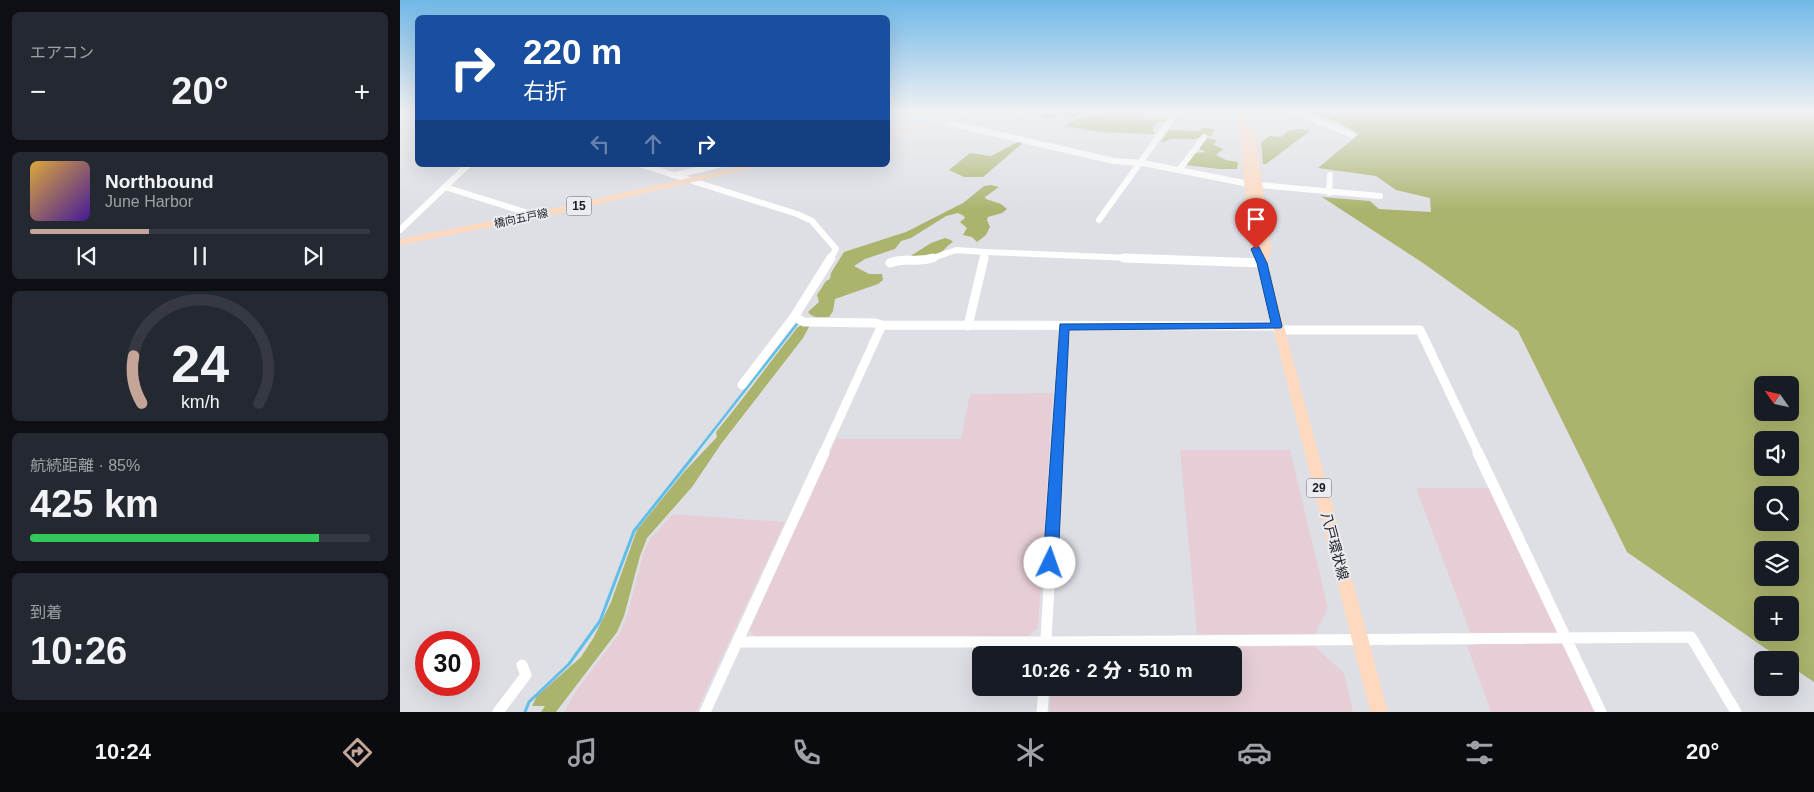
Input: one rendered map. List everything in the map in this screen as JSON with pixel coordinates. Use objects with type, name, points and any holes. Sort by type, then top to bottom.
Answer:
[{"type":"main road","name":"八戸環状線","points":[[1247,144],[1253,185]]},
{"type":"main road","name":"八戸環状線","points":[[1250,144],[1256,249],[1262,263],[1277,328],[1379,712]]},
{"type":"main road","name":"橋向五戸線","points":[[400,237],[528,213],[731,167]]},
{"type":"main road","name":"橋向五戸線","points":[[400,242],[542,214],[688,176],[745,167]]},
{"type":"street","points":[[1046,144],[1114,161],[1143,163],[1253,185],[1380,196]]},
{"type":"street","points":[[1099,220],[1106,214],[1156,144]]},
{"type":"street","points":[[1178,170],[1198,144]]},
{"type":"street","points":[[400,230],[466,167]]},
{"type":"street","points":[[650,167],[688,176],[797,214],[812,221],[836,249],[794,317],[742,385]]},
{"type":"street","points":[[688,176],[713,167]]},
{"type":"street","points":[[1329,192],[1330,175]]},
{"type":"street","points":[[445,187],[528,213]]},
{"type":"street","points":[[890,262],[900,260],[920,262],[956,250],[1262,263]]},
{"type":"street","points":[[968,326],[985,252]]},
{"type":"street","points":[[794,317],[804,322],[875,323],[882,325],[1420,330],[1601,712]]},
{"type":"street","points":[[705,712],[882,325]]},
{"type":"street","points":[[1046,646],[1064,327]]},
{"type":"street","points":[[1151,646],[1360,640],[1691,637],[1736,712]]},
{"type":"street","points":[[738,642],[972,647]]},
{"type":"street","points":[[498,712],[526,675],[522,665]]},
{"type":"street","points":[[1042,712],[1043,696]]},
{"type":"shaded area","points":[[1053,393],[1038,628],[1028,636],[755,636],[749,631],[836,439],[961,439],[970,394]]},
{"type":"shaded area","points":[[1180,450],[1290,450],[1328,608],[1315,634],[1197,634]]},
{"type":"shaded area","points":[[1416,488],[1490,488],[1594,712],[1491,712],[1467,646],[1475,645]]},
{"type":"shaded area","points":[[673,514],[785,522],[696,712],[564,712],[576,691],[620,633],[628,613],[644,551],[650,539]]},
{"type":"shaded area","points":[[1314,646],[1344,673],[1353,712],[1050,712],[1051,696],[1242,696],[1242,647]]},
{"type":"green space","points":[[1014,144],[1021,144],[983,177],[964,177],[949,170],[970,153],[991,156]]},
{"type":"green space","points":[[1202,144],[1214,144],[1223,149],[1216,155],[1226,160],[1238,162],[1237,169],[1186,165],[1195,153],[1206,152],[1199,149]]},
{"type":"green space","points":[[1261,144],[1292,144],[1266,164],[1263,164]]},
{"type":"green space","points":[[1347,144],[1814,144],[1814,682],[1799,672],[1799,651],[1769,651],[1755,641],[1799,641],[1799,596],[1754,596],[1754,640],[1627,552],[1518,331],[1423,263],[1322,197],[1370,201],[1379,209],[1431,212],[1430,198],[1396,190],[1376,176],[1318,168]]},
{"type":"green space","points":[[984,186],[999,187],[985,197],[986,199],[1001,204],[1007,209],[1002,213],[988,217],[987,220],[990,227],[986,235],[977,242],[972,237],[963,235],[967,228],[960,222],[965,218],[964,216],[958,213],[946,216],[911,238],[901,241],[895,249],[865,259],[854,266],[869,274],[882,274],[883,280],[878,284],[835,299],[833,311],[829,317],[815,317],[808,312],[819,302],[817,295],[826,281],[830,279],[831,273],[844,252],[906,232],[963,203]]},
{"type":"green space","points":[[945,238],[953,242],[934,256],[909,257],[931,243]]},
{"type":"green space","points":[[801,325],[810,325],[803,338],[721,444],[692,487],[647,538],[640,556],[624,616],[617,632],[556,712],[541,712],[545,706],[532,706],[537,696],[581,657],[594,637],[611,602],[637,530],[684,472],[717,437],[716,432]]},
{"type":"waterway","points":[[695,454],[797,324]]},
{"type":"waterway","points":[[525,712],[529,702],[569,664],[600,621],[634,531],[696,453]]},
{"type":"route","points":[[1050,563],[1064,327],[1277,326],[1262,263],[1256,249]]}]
